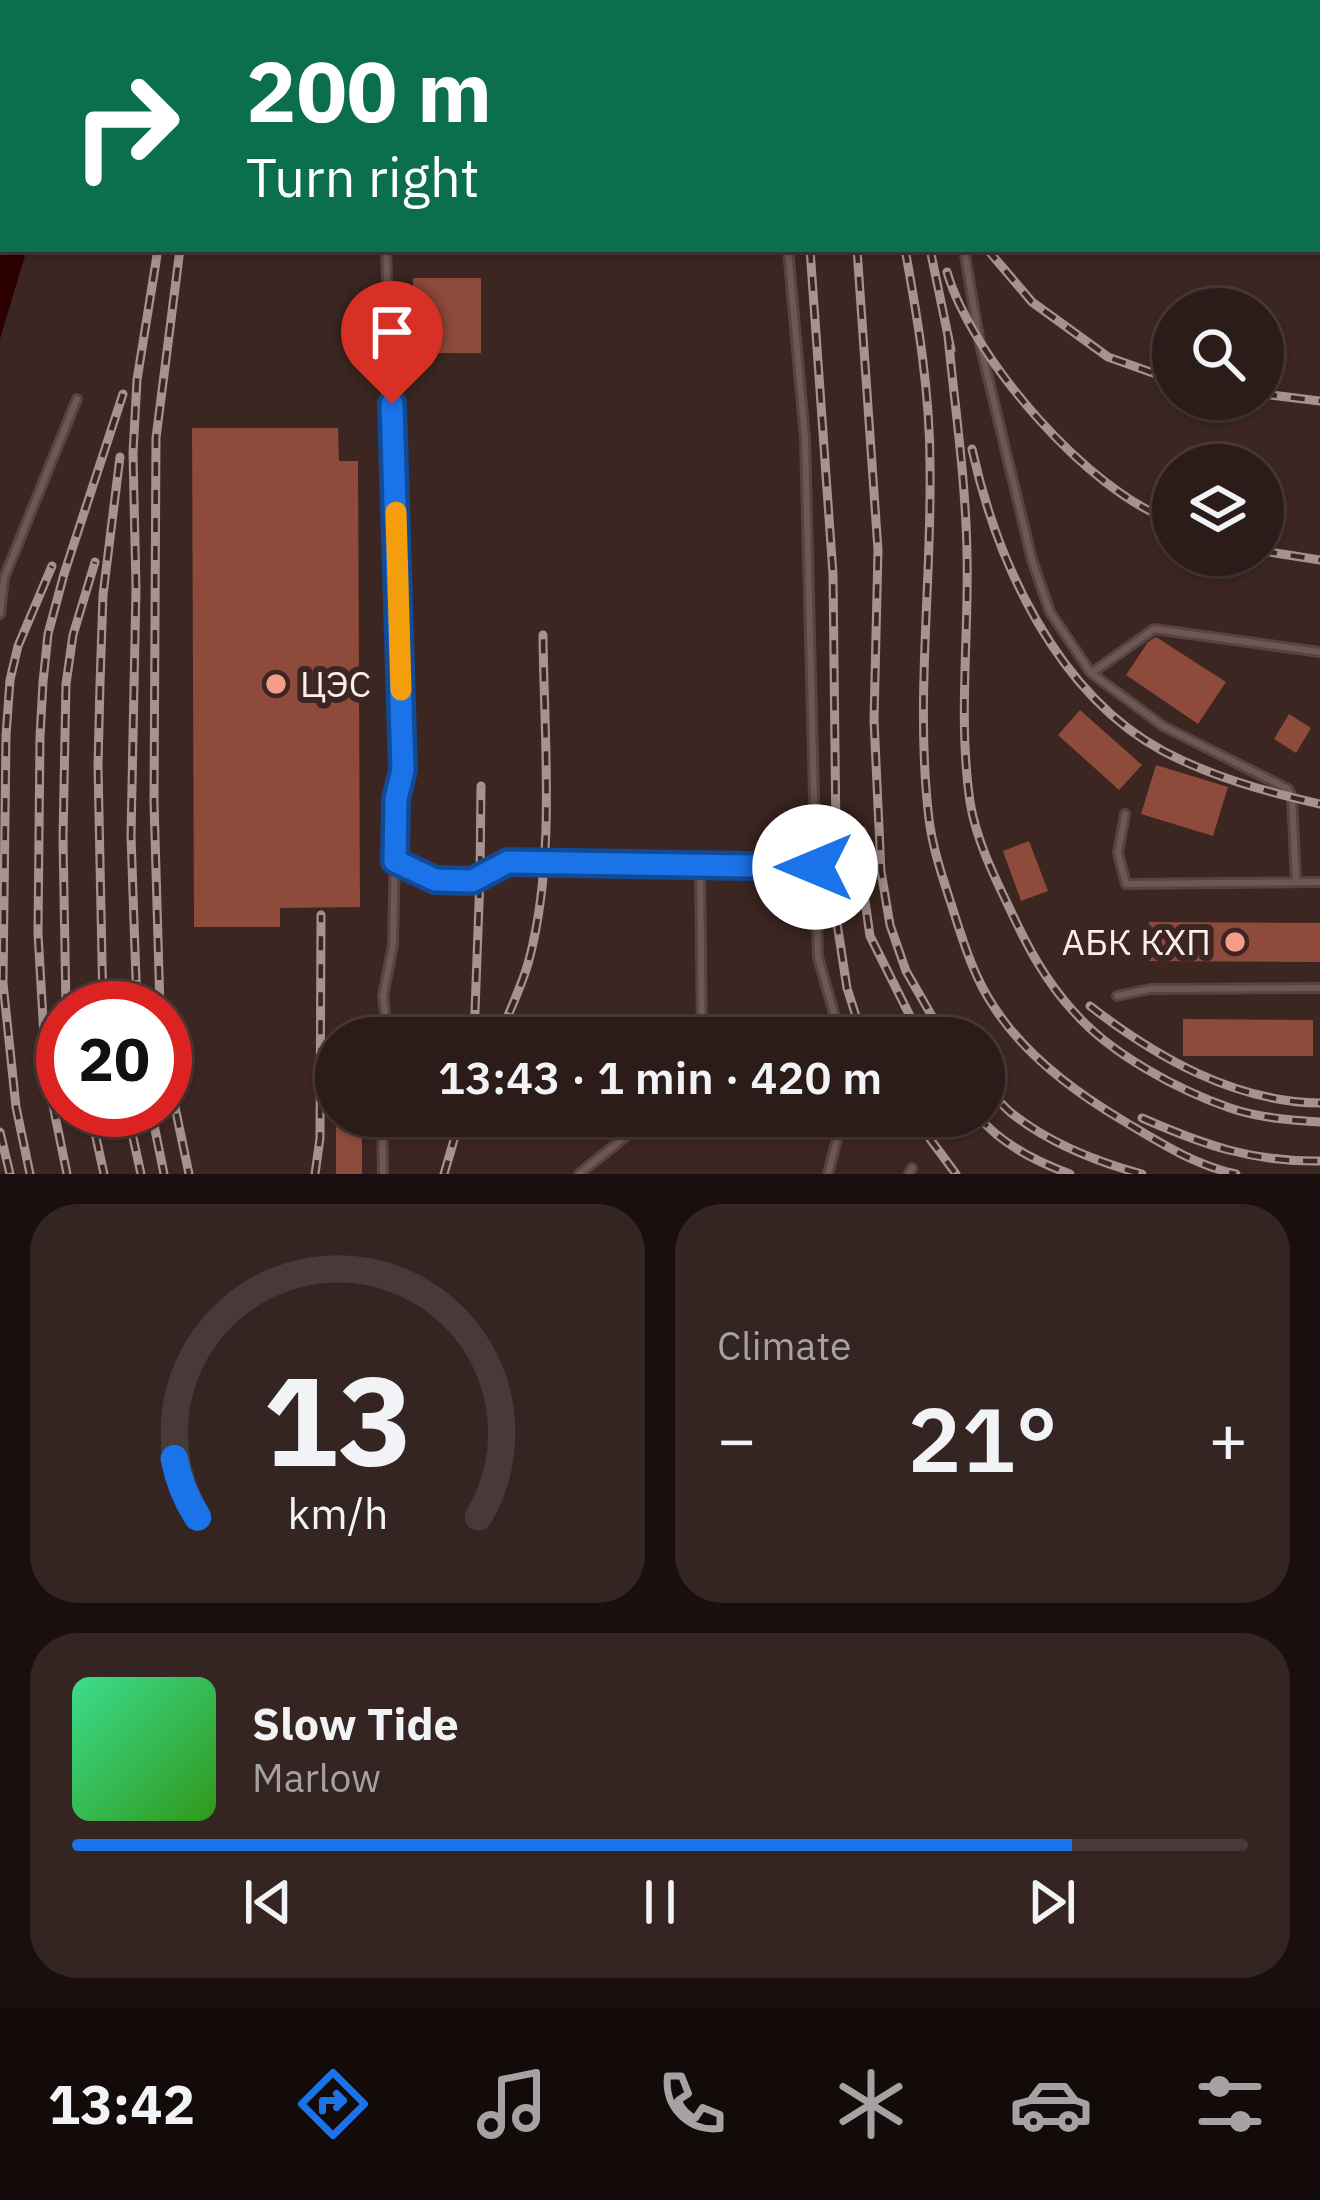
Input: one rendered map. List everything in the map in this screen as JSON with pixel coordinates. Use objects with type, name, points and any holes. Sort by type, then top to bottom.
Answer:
[{"type":"lane","points":[[386,252],[403,770],[396,799],[393,945],[383,996],[386,1017]]},
{"type":"lane","points":[[788,252],[805,438],[818,957],[835,1017]]},
{"type":"lane","points":[[965,252],[980,344],[1032,560],[1050,612],[1091,673],[1162,726],[1288,789],[1296,881]]},
{"type":"lane","points":[[0,614],[4,578],[76,399]]},
{"type":"lane","points":[[1091,673],[1154,629],[1320,652]]},
{"type":"lane","points":[[1124,814],[1118,853],[1126,884],[1320,882]]},
{"type":"lane","points":[[395,861],[435,880],[472,881],[508,862],[815,867]]},
{"type":"lane","points":[[700,866],[702,1017]]},
{"type":"lane","points":[[1117,996],[1150,989],[1320,988]]},
{"type":"lane","points":[[382,1137],[383,1174]]},
{"type":"lane","points":[[579,1174],[625,1137]]},
{"type":"lane","points":[[828,1174],[838,1137]]},
{"type":"shaded area","points":[[0,252],[26,252],[0,339]]},
{"type":"building","points":[[413,278],[481,278],[481,353],[413,353]]},
{"type":"building","name":"ЦЭС","points":[[192,428],[338,428],[339,461],[358,461],[360,907],[280,908],[280,927],[194,927]]},
{"type":"building","points":[[1156,637],[1226,682],[1198,724],[1126,675]]},
{"type":"building","points":[[1080,710],[1142,765],[1119,790],[1058,735]]},
{"type":"building","points":[[1289,714],[1311,728],[1296,753],[1274,739]]},
{"type":"building","points":[[1156,765],[1228,787],[1213,836],[1141,814]]},
{"type":"building","points":[[1029,841],[1048,891],[1021,901],[1003,851]]},
{"type":"building","name":"АБК КХП","points":[[1149,922],[1320,923],[1320,962],[1149,961]]},
{"type":"building","points":[[1183,1019],[1313,1020],[1313,1056],[1183,1056]]},
{"type":"building","points":[[336,1137],[362,1137],[362,1174],[336,1174]]},
{"type":"railway","points":[[136,981],[131,836],[136,588],[133,453],[137,380],[158,252]]},
{"type":"railway","points":[[159,981],[154,802],[156,438],[180,252]]},
{"type":"railway","points":[[810,252],[833,574],[837,923],[856,1017]]},
{"type":"railway","points":[[857,252],[878,550],[874,720],[881,871],[890,925],[906,971],[932,1017]]},
{"type":"railway","points":[[905,252],[929,438],[925,775],[933,844],[967,951],[994,1007],[1051,1071],[1163,1144],[1236,1174]]},
{"type":"railway","points":[[931,252],[951,350]]},
{"type":"railway","points":[[990,252],[1032,302],[1108,357],[1152,373]]},
{"type":"railway","points":[[947,272],[981,343],[1038,418],[1105,482],[1152,511]]},
{"type":"railway","points":[[948,336],[966,528],[964,709],[970,802],[1002,893],[1054,988],[1107,1043],[1168,1081],[1230,1108],[1320,1122]]},
{"type":"railway","points":[[67,1174],[46,1071],[38,933],[43,682],[48,634],[64,574],[123,394]]},
{"type":"railway","points":[[1284,397],[1320,401]]},
{"type":"railway","points":[[972,449],[1015,580],[1037,621],[1092,696],[1163,751],[1240,783],[1320,804]]},
{"type":"railway","points":[[102,981],[100,684],[103,595],[120,457]]},
{"type":"railway","points":[[1284,554],[1320,560]]},
{"type":"railway","points":[[66,981],[66,684],[73,635],[95,562]]},
{"type":"railway","points":[[30,1174],[16,1107],[3,983],[6,736],[18,646],[52,566]]},
{"type":"railway","points":[[507,1017],[529,960],[543,881],[543,635]]},
{"type":"railway","points":[[475,1017],[481,786]]},
{"type":"railway","points":[[862,831],[870,936],[910,1017]]},
{"type":"railway","points":[[315,1174],[320,1138],[321,915]]},
{"type":"railway","points":[[1090,1006],[1142,1043],[1198,1073],[1257,1095],[1320,1103]]},
{"type":"railway","points":[[1005,1106],[1056,1142],[1142,1174]]},
{"type":"railway","points":[[1142,1118],[1229,1150],[1320,1161]]},
{"type":"railway","points":[[0,1132],[10,1174]]},
{"type":"railway","points":[[96,1137],[104,1174]]},
{"type":"railway","points":[[133,1137],[141,1174]]},
{"type":"railway","points":[[156,1137],[164,1174]]},
{"type":"railway","points":[[181,1137],[189,1174]]},
{"type":"railway","points":[[444,1174],[455,1137]]},
{"type":"railway","points":[[929,1137],[956,1174]]},
{"type":"railway","points":[[1000,1137],[1070,1174]]},
{"type":"slow traffic","points":[[396,512],[401,690]]},
{"type":"place","name":"ЦЭС","points":[[276,684]]},
{"type":"place","name":"АБК КХП","points":[[1235,942]]},
{"type":"route","points":[[392,404],[403,770],[396,799],[395,861],[435,880],[472,881],[508,862],[815,867]]}]
